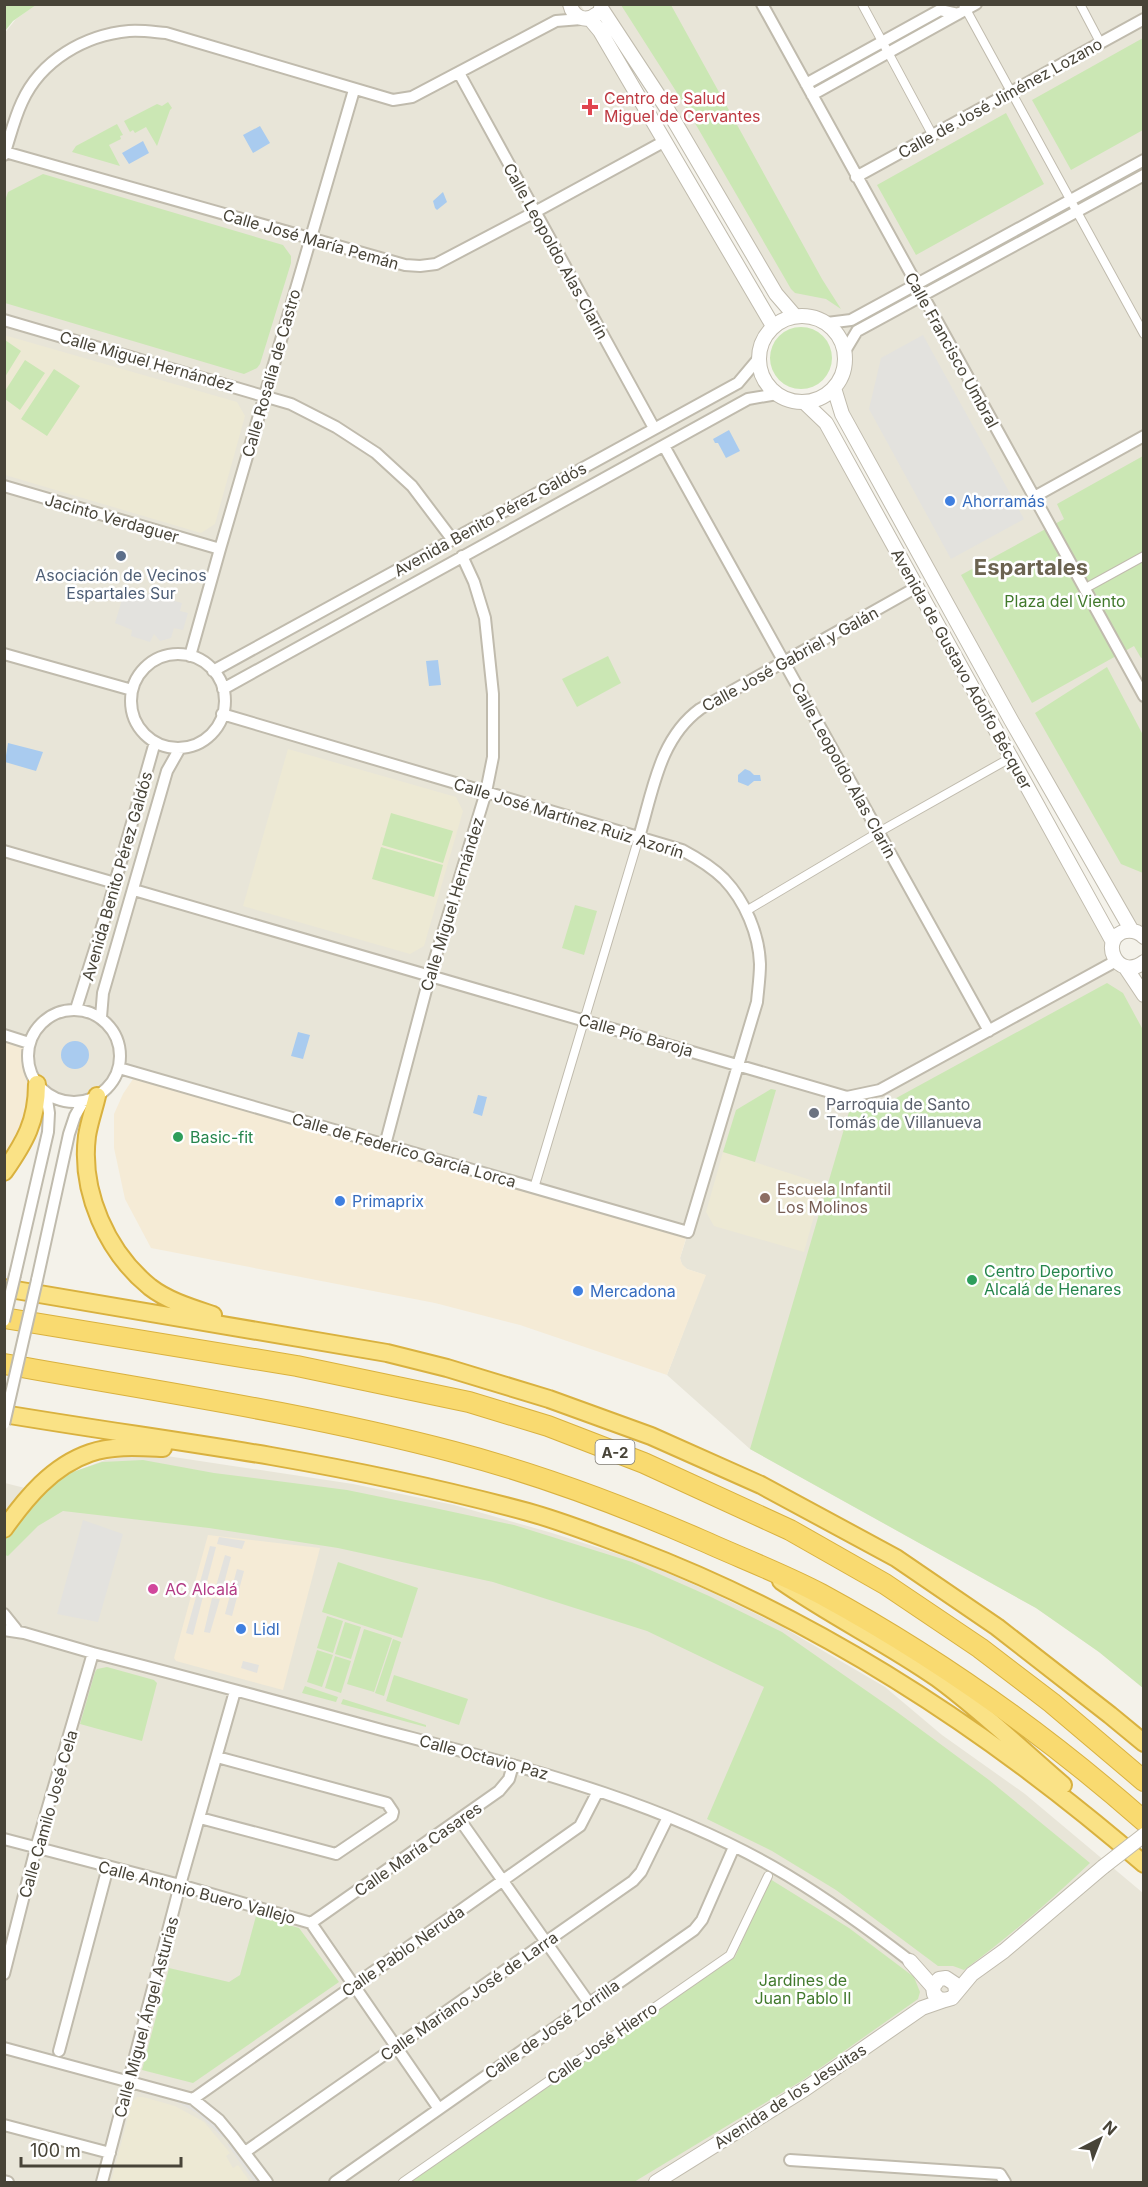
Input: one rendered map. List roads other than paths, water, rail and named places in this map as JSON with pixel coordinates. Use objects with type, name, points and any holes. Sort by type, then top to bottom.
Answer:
[{"type":"highway","points":[[4,1172],[21,1147],[33,1120],[41,1089]]},
{"type":"highway","points":[[90,1099],[87,1166],[91,1195],[106,1234],[124,1262],[152,1288],[185,1306],[217,1316],[343,1339],[368,1350]]},
{"type":"highway","points":[[10,1282],[368,1350],[447,1368],[549,1399],[651,1436],[761,1485],[896,1558],[997,1627],[1143,1743]]},
{"type":"highway","name":"A-2","points":[[4,1319],[297,1366],[469,1402],[548,1426],[644,1463],[790,1530],[885,1584],[989,1655],[1052,1703],[1143,1781]]},
{"type":"highway","points":[[4,1364],[317,1420],[455,1452],[549,1480],[643,1515],[819,1593],[910,1646],[1042,1737],[1143,1821]]},
{"type":"highway","points":[[4,1414],[272,1456],[384,1477],[531,1513],[586,1531],[703,1576],[838,1644],[944,1709],[1098,1824],[1143,1864]]},
{"type":"highway","points":[[4,1529],[41,1483],[90,1453],[126,1447],[272,1456]]},
{"type":"highway","points":[[758,1565],[811,1603],[894,1649],[939,1679],[1065,1787],[1098,1824]]},
{"type":"street","points":[[569,4],[572,12],[600,31],[773,326]]},
{"type":"street","points":[[556,21],[569,4]]},
{"type":"street","name":"Calle Francisco Umbral","points":[[762,4],[1084,589],[1139,679],[1143,696]]},
{"type":"street","points":[[862,4],[932,134]]},
{"type":"street","points":[[1080,4],[1100,42]]},
{"type":"street","points":[[5,154],[22,101],[40,74],[82,41],[108,34],[132,31],[166,33],[393,100],[412,97],[556,21],[585,19],[597,15],[602,6],[666,107],[776,294],[795,316]]},
{"type":"street","points":[[806,84],[940,10],[966,8]]},
{"type":"street","points":[[812,95],[966,8]]},
{"type":"street","points":[[966,8],[1143,334]]},
{"type":"street","name":"Calle de José Jiménez Lozano","points":[[856,177],[1143,19]]},
{"type":"street","name":"Calle Leopoldo Alas Clarín","points":[[459,73],[654,428]]},
{"type":"street","name":"Calle Rosalía de Castro","points":[[190,656],[219,549],[354,90]]},
{"type":"street","name":"Calle José María Pemán","points":[[5,154],[405,265],[420,266],[435,264],[665,141]]},
{"type":"street","points":[[827,323],[851,321],[1143,160]]},
{"type":"street","points":[[844,351],[857,331],[1143,175]]},
{"type":"street","points":[[795,316],[818,318],[827,323],[836,332],[844,351],[843,373],[834,388],[815,400],[804,402],[789,400],[777,394],[767,384],[760,370],[760,346],[766,334],[773,326],[795,316]]},
{"type":"street","name":"Calle Miguel Hernández","points":[[4,320],[291,404],[336,427],[376,453],[412,486],[452,539]]},
{"type":"street","name":"Avenida Benito Pérez Galdós","points":[[213,671],[738,383],[759,358]]},
{"type":"street","name":"Avenida de Gustavo Adolfo Bécquer","points":[[834,388],[842,414],[1011,720],[1140,933]]},
{"type":"street","name":"Avenida Benito Pérez Galdós","points":[[223,689],[748,399],[777,394]]},
{"type":"street","name":"Avenida de Gustavo Adolfo Bécquer","points":[[804,402],[826,423],[1113,942],[1112,954],[1121,964]]},
{"type":"street","points":[[1034,497],[1143,436]]},
{"type":"street","name":"Calle Leopoldo Alas Clarín","points":[[664,446],[989,1031]]},
{"type":"street","name":"Jacinto Verdaguer","points":[[4,486],[219,549]]},
{"type":"street","name":"Calle Miguel Hernández","points":[[385,1145],[430,975],[486,792],[493,757],[493,694],[485,618],[474,582],[462,556]]},
{"type":"street","points":[[1084,589],[1143,556]]},
{"type":"street","name":"Calle José Gabriel y Galán","points":[[534,1188],[663,758],[672,736],[686,719],[700,709],[917,587]]},
{"type":"street","points":[[4,654],[132,690]]},
{"type":"street","points":[[176,654],[190,656],[213,671],[223,689],[222,714],[213,732],[204,740],[192,746],[167,747],[154,742],[138,726],[132,712],[132,690],[139,675],[148,665],[162,657],[176,654]]},
{"type":"street","name":"Calle José Martínez Ruiz Azorín","points":[[222,714],[682,850],[705,863],[725,880],[746,911],[755,934],[760,963],[757,1002],[688,1232]]},
{"type":"street","name":"Avenida Benito Pérez Galdós","points":[[76,1009],[115,883],[154,742]]},
{"type":"street","name":"Avenida Benito Pérez Galdós","points":[[101,1017],[105,984],[168,771],[180,748]]},
{"type":"street","points":[[746,911],[1012,757]]},
{"type":"street","points":[[4,851],[115,883]]},
{"type":"street","name":"Calle Pío Baroja","points":[[134,890],[848,1097],[880,1090],[1121,964]]},
{"type":"street","points":[[1113,942],[1121,933],[1140,933]]},
{"type":"street","points":[[1121,964],[1138,966],[1143,962]]},
{"type":"street","points":[[1121,964],[1143,995]]},
{"type":"street","points":[[4,1319],[10,1282],[48,1132],[50,1113],[41,1089],[30,1071],[29,1043],[36,1029],[47,1018],[61,1011],[76,1009],[89,1011],[101,1017],[111,1027],[118,1040],[121,1054],[119,1068],[111,1085],[90,1099],[75,1116],[69,1134],[4,1424]]},
{"type":"street","points":[[4,1035],[29,1043]]},
{"type":"street","name":"Calle de Federico García Lorca","points":[[119,1068],[688,1232]]},
{"type":"street","points":[[41,1089],[68,1102],[90,1099]]},
{"type":"street","points":[[4,1614],[10,1630]]},
{"type":"street","name":"Calle Octavio Paz","points":[[10,1630],[513,1765],[598,1791],[668,1817],[786,1874],[851,1916],[943,1988]]},
{"type":"street","name":"Calle Camilo José Cela","points":[[4,1974],[36,1848],[93,1653]]},
{"type":"street","name":"Calle Miguel Ángel Asturias","points":[[102,2182],[180,1885],[235,1691]]},
{"type":"street","points":[[200,1818],[336,1854],[392,1816],[393,1812],[387,1803],[217,1756]]},
{"type":"street","name":"Calle María Casares","points":[[311,1923],[499,1791],[508,1779],[513,1765]]},
{"type":"street","name":"Calle Pablo Neruda","points":[[193,2099],[580,1827],[598,1791]]},
{"type":"street","name":"Calle Mariano José de Larra","points":[[245,2152],[633,1881],[641,1872],[668,1817]]},
{"type":"street","points":[[460,1820],[589,2003]]},
{"type":"street","points":[[943,1988],[972,1974],[1004,1951],[1143,1835]]},
{"type":"street","name":"Calle Antonio Buero Vallejo","points":[[4,1839],[180,1885],[311,1923],[439,2109]]},
{"type":"street","name":"Calle de José Zorrilla","points":[[335,2182],[694,1930],[702,1920],[734,1847]]},
{"type":"street","points":[[59,2051],[108,1867]]},
{"type":"street","name":"Calle José Hierro","points":[[403,2182],[730,1954],[768,1876]]},
{"type":"street","name":"Avenida de los Jesuitas","points":[[656,2182],[805,2089],[922,2008],[943,1988]]},
{"type":"street","points":[[4,2048],[193,2099],[219,2120],[267,2182]]},
{"type":"street","points":[[4,2125],[110,2153]]},
{"type":"street","points":[[790,2160],[1000,2174],[1005,2182]]},
{"type":"water","points":[[260,126],[270,143],[253,153],[243,135]]},
{"type":"water","points":[[143,141],[149,153],[129,164],[122,153]]},
{"type":"water","points":[[443,192],[447,202],[437,210],[433,201]]},
{"type":"water","points":[[729,430],[740,451],[726,458],[718,443],[715,443],[713,439]]},
{"type":"water","points":[[438,660],[441,685],[429,686],[426,661]]},
{"type":"water","points":[[8,743],[43,752],[36,771],[5,762]]},
{"type":"water","points":[[745,769],[754,775],[760,775],[761,781],[754,781],[748,786],[738,782],[738,775]]},
{"type":"water","points":[[298,1032],[310,1035],[303,1059],[291,1056]]},
{"type":"water","points":[[75,1041],[85,1045],[89,1055],[85,1065],[75,1069],[65,1065],[61,1055],[65,1045]]},
{"type":"water","points":[[478,1095],[487,1097],[482,1116],[473,1113]]},
{"type":"place","name":"Centro de Salud Miguel de Cervantes","points":[[590,107]]},
{"type":"place","name":"Ahorramás","points":[[950,501]]},
{"type":"place","name":"Asociación de Vecinos Espartales Sur","points":[[121,556]]},
{"type":"place","name":"Parroquia de Santo Tomás de Villanueva","points":[[814,1113]]},
{"type":"place","name":"Basic-fit","points":[[178,1137]]},
{"type":"place","name":"Escuela Infantil Los Molinos","points":[[765,1198]]},
{"type":"place","name":"Primaprix","points":[[340,1201]]},
{"type":"place","name":"Centro Deportivo Alcalá de Henares","points":[[972,1280]]},
{"type":"place","name":"Mercadona","points":[[578,1291]]},
{"type":"place","name":"AC Alcalá","points":[[153,1589]]},
{"type":"place","name":"Lidl","points":[[241,1629]]},
{"type":"district","name":"Espartales","points":[[1031,567]]},
{"type":"park label","name":"Plaza del Viento","points":[[1065,601]]},
{"type":"park label","name":"Jardines de Juan Pablo II","points":[[803,1989]]}]
